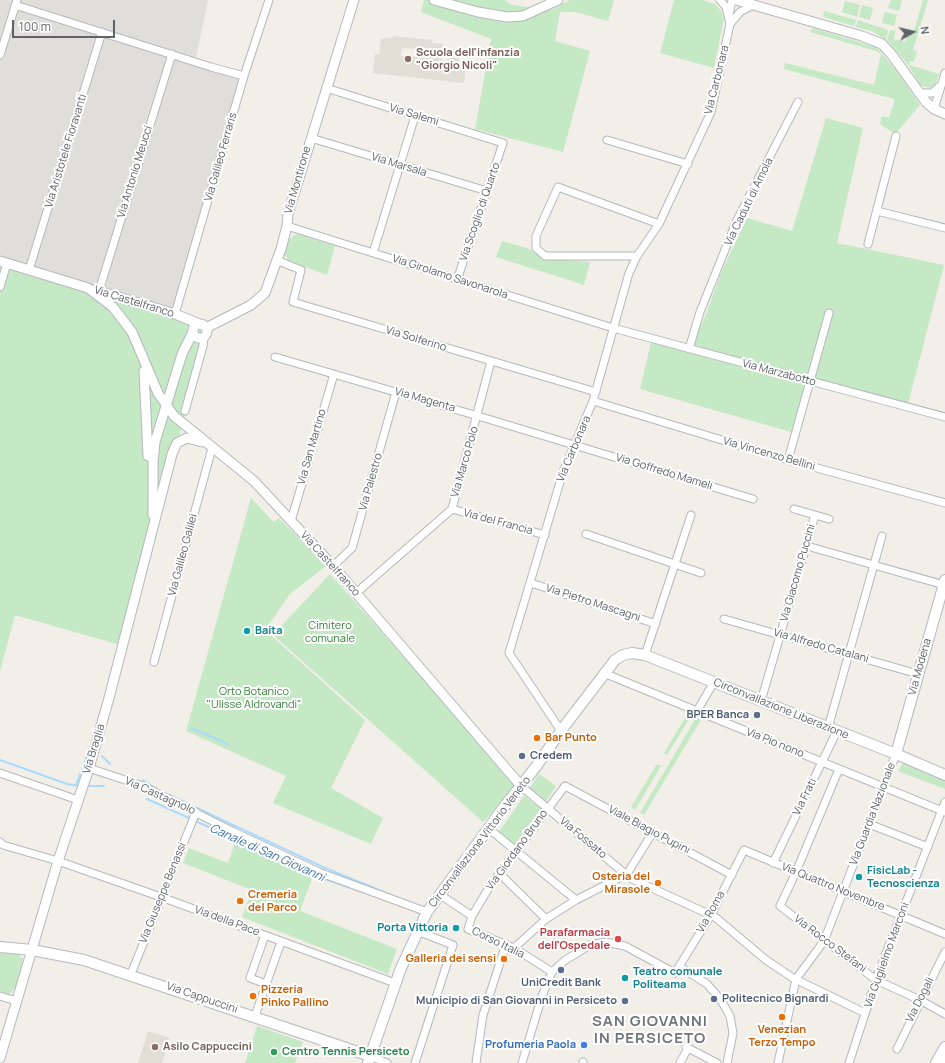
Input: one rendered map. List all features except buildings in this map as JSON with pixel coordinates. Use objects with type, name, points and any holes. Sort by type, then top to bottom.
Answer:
[{"type":"main road","name":"Via Modena","points":[[896,754],[944,582]]},
{"type":"main road","name":"Circonvallazione Liberazione","points":[[616,660],[623,655],[644,655],[896,754],[945,775]]},
{"type":"main road","name":"Circonvallazione Vittorio Veneto","points":[[369,1060],[395,983],[417,930],[427,912],[488,828],[616,660]]},
{"type":"main road","name":"Via Cappuccini","points":[[0,947],[32,950],[84,960],[131,974],[255,1016],[369,1060]]},
{"type":"main road","points":[[936,1063],[945,1047]]},
{"type":"street","name":"Via Galileo Ferraris","points":[[175,314],[244,76],[269,0]]},
{"type":"street","points":[[434,0],[478,12],[507,17],[523,16],[558,0]]},
{"type":"street","points":[[720,0],[726,7],[731,20],[751,3]]},
{"type":"street","name":"Via Carbonara","points":[[731,20],[732,0]]},
{"type":"street","points":[[736,0],[751,3],[874,40],[882,44],[892,55],[918,93],[939,111]]},
{"type":"street","name":"Via Carbonara","points":[[561,731],[509,653],[563,472],[594,401],[622,291],[637,256],[659,224],[711,112],[736,0]]},
{"type":"street","name":"Via Montirone","points":[[165,405],[177,370],[201,332],[258,300],[265,293],[281,249],[287,226],[288,214],[354,2]]},
{"type":"street","points":[[0,55],[16,3],[102,32],[244,76]]},
{"type":"street","name":"Via Aristotele Fioravanti","points":[[30,270],[102,32]]},
{"type":"street","name":"Via Antonio Meucci","points":[[99,290],[172,54]]},
{"type":"street","points":[[939,111],[942,82],[945,73]]},
{"type":"street","points":[[918,93],[928,94],[934,92],[942,82]]},
{"type":"street","name":"Via Salemi","points":[[326,88],[503,143]]},
{"type":"street","name":"Via Caduti di Amola","points":[[689,349],[700,312],[737,220],[798,102]]},
{"type":"street","points":[[373,253],[398,165],[415,116]]},
{"type":"street","points":[[868,244],[896,136]]},
{"type":"street","name":"Via Marsala","points":[[311,138],[487,191]]},
{"type":"street","points":[[607,140],[688,164]]},
{"type":"street","name":"Via Scoglio di Quarto","points":[[457,280],[503,143]]},
{"type":"street","points":[[637,256],[546,256],[536,248],[536,236],[558,187],[659,224]]},
{"type":"street","points":[[877,211],[945,228]]},
{"type":"street","name":"Via Girolamo Savonarola","points":[[287,226],[613,328]]},
{"type":"street","name":"Via Solferino","points":[[276,260],[301,270],[292,302],[596,392]]},
{"type":"street","name":"Via Castelfranco","points":[[0,287],[4,262],[175,314],[201,332]]},
{"type":"street","name":"Via Castelfranco","points":[[88,288],[113,306],[132,332],[151,379],[165,405],[174,416],[254,481],[333,566],[521,786]]},
{"type":"street","points":[[788,460],[829,313]]},
{"type":"street","name":"Via Marzabotto","points":[[613,328],[945,417]]},
{"type":"street","points":[[185,411],[203,346],[201,332]]},
{"type":"street","name":"Via Castelfranco","points":[[139,347],[144,370],[147,405],[148,546]]},
{"type":"street","name":"Via Magenta","points":[[275,357],[575,445]]},
{"type":"street","name":"Via Marco Polo","points":[[356,593],[452,509],[492,361]]},
{"type":"street","name":"Via San Martino","points":[[291,521],[334,374]]},
{"type":"street","name":"Via Palestro","points":[[333,566],[352,548],[396,392]]},
{"type":"street","name":"Via Vincenzo Bellini","points":[[594,401],[788,460],[945,503]]},
{"type":"street","name":"Via Braglia","points":[[148,546],[153,515],[153,453],[165,405]]},
{"type":"street","name":"Via Braglia","points":[[0,1058],[58,861],[89,768],[109,698],[172,454],[177,444],[187,438],[194,439],[211,447]]},
{"type":"street","name":"Via Goffredo Mameli","points":[[575,445],[753,499]]},
{"type":"street","name":"Via Galileo Galilei","points":[[154,662],[211,447]]},
{"type":"street","name":"Via del Francia","points":[[452,509],[545,535]]},
{"type":"street","name":"Via Giacomo Puccini","points":[[794,509],[829,519]]},
{"type":"street","points":[[644,655],[656,624],[691,515]]},
{"type":"street","name":"Via Giacomo Puccini","points":[[761,701],[815,515]]},
{"type":"street","points":[[586,534],[701,572]]},
{"type":"street","name":"Via Frati","points":[[773,863],[822,762],[833,730],[848,655],[882,536]]},
{"type":"street","points":[[806,546],[874,566],[944,582]]},
{"type":"street","name":"Via Pietro Mascagni","points":[[531,582],[656,624]]},
{"type":"street","name":"Via Alfredo Catalani","points":[[724,619],[918,674]]},
{"type":"street","name":"Via Pio nono","points":[[606,674],[943,811]]},
{"type":"street","points":[[697,711],[714,682]]},
{"type":"street","name":"Via Guardia Nazionale","points":[[796,979],[824,941],[882,787],[896,754]]},
{"type":"street","name":"Via Castagnolo","points":[[89,768],[143,786],[194,817],[232,831],[321,873],[427,912]]},
{"type":"street","points":[[796,872],[839,769]]},
{"type":"street","points":[[0,773],[78,800]]},
{"type":"street","name":"Via Fossato","points":[[521,786],[626,874],[711,915],[766,960],[796,979],[865,1014]]},
{"type":"street","name":"Via Giordano Bruno","points":[[472,916],[547,808],[565,786]]},
{"type":"street","name":"Viale Biagio Pupini","points":[[565,786],[732,874]]},
{"type":"street","name":"Via Guglielmo Marconi","points":[[849,1063],[876,980],[943,811],[945,802]]},
{"type":"street","name":"Via Giuseppe Benassi","points":[[131,974],[194,817]]},
{"type":"street","points":[[868,824],[928,847]]},
{"type":"street","points":[[488,828],[517,850],[576,900]]},
{"type":"street","points":[[514,948],[546,919],[576,900],[626,874],[653,832]]},
{"type":"street","points":[[0,842],[3,845],[58,861]]},
{"type":"street","name":"Via Quattro Novembre","points":[[744,850],[945,934]]},
{"type":"street","name":"Via Roma","points":[[678,970],[711,915],[744,850]]},
{"type":"street","name":"Via della Pace","points":[[58,861],[161,897],[395,983]]},
{"type":"street","name":"Via Rocco Stefani","points":[[796,872],[780,906],[876,980],[920,1000],[945,1014]]},
{"type":"street","points":[[500,874],[546,919]]},
{"type":"street","name":"Corso Italia","points":[[439,894],[472,916],[468,929],[514,948],[552,972]]},
{"type":"street","points":[[415,1063],[452,945],[417,930]]},
{"type":"street","points":[[265,935],[250,978],[266,984]]},
{"type":"street","points":[[255,1016],[281,942]]},
{"type":"street","points":[[522,1063],[542,996],[552,972],[564,960],[590,945],[606,942],[625,946],[707,984],[721,1000],[730,1016],[733,1033],[726,1063]]},
{"type":"street","points":[[476,1063],[483,1015],[506,944]]},
{"type":"street","name":"Via Dogali","points":[[897,1049],[945,952]]},
{"type":"street","points":[[778,1063],[796,979]]},
{"type":"street","points":[[0,996],[17,1001]]},
{"type":"street","points":[[680,1063],[687,1047],[717,1063]]},
{"type":"street","points":[[369,1060],[387,1063]]},
{"type":"shaded area","points":[[0,0],[208,0],[195,63],[246,76],[176,313],[0,261]]},
{"type":"shaded area","name":"Scuola dell'infanzia \"Giorgio Nicoli\"","points":[[393,36],[433,40],[432,43],[443,44],[441,60],[439,60],[439,62],[451,63],[448,62],[450,49],[460,50],[458,63],[454,64],[466,65],[464,83],[373,73],[375,54],[379,55],[381,39],[393,38]],"holes":[[[402,48],[421,49],[421,57],[401,56]]]},
{"type":"shaded area","name":"Asilo Cappuccini","points":[[148,1031],[170,1038],[162,1063],[138,1063]]},
{"type":"green space","points":[[424,0],[504,0],[512,5],[551,10],[570,0],[614,0],[608,21],[575,12],[560,12],[555,41],[590,51],[563,152],[475,129],[491,39],[421,12]]},
{"type":"green space","points":[[674,0],[702,0],[715,4],[721,11],[724,19],[714,68],[660,53]]},
{"type":"green space","points":[[891,0],[902,0],[899,11],[888,8]]},
{"type":"green space","points":[[923,0],[928,0],[913,50],[917,51],[914,62],[910,61],[909,65],[939,74],[935,85],[930,88],[920,85],[909,66],[887,40],[890,30],[894,31],[896,27],[894,39],[905,42],[909,30],[914,31]]},
{"type":"green space","points":[[845,1],[860,5],[857,17],[842,12]]},
{"type":"green space","points":[[862,5],[873,8],[870,20],[859,17]]},
{"type":"green space","points":[[824,11],[856,20],[854,26],[823,17]]},
{"type":"green space","points":[[885,12],[897,15],[894,26],[882,23]]},
{"type":"green space","points":[[858,20],[888,30],[886,40],[872,31],[856,27]]},
{"type":"green space","points":[[813,28],[876,47],[897,71],[920,105],[895,134],[880,124],[882,116],[889,118],[894,99],[784,69],[785,63],[874,85],[881,54],[876,51],[810,32]]},
{"type":"green space","points":[[826,118],[863,128],[837,243],[944,265],[907,408],[809,382],[795,433],[640,389],[652,338],[690,349],[707,312],[721,273],[747,218],[792,231]]},
{"type":"green space","points":[[297,234],[335,246],[327,275],[289,261],[285,255],[287,242]]},
{"type":"green space","points":[[502,241],[527,248],[544,258],[590,262],[584,285],[496,257]]},
{"type":"green space","points":[[0,261],[209,323],[124,646],[15,615],[0,671]]},
{"type":"green space","name":"Orto Botanico \"Ulisse Aldrovandi\"","points":[[251,498],[274,522],[279,518],[326,566],[290,594],[265,630],[365,720],[331,788],[383,818],[371,844],[273,803],[286,776],[186,731]]},
{"type":"green space","name":"Cimitero comunale","points":[[330,574],[452,711],[517,787],[483,822],[273,635]]},
{"type":"green space","points":[[689,711],[693,713],[667,755],[664,753]]},
{"type":"green space","points":[[697,716],[702,718],[644,815],[640,813]]},
{"type":"green space","points":[[903,763],[945,779],[945,789],[898,771]]},
{"type":"green space","points":[[657,764],[661,766],[635,810],[631,807]]},
{"type":"green space","points":[[539,774],[556,786],[546,801],[529,789]]},
{"type":"green space","points":[[524,796],[541,808],[515,845],[498,833]]},
{"type":"green space","points":[[235,843],[313,876],[300,911],[397,949],[388,974],[242,917],[252,890],[183,863],[189,848],[228,863]]},
{"type":"green space","points":[[0,951],[17,953],[23,959],[17,986],[9,995],[0,994]]},
{"type":"green space","name":"Centro Tennis Persiceto","points":[[257,1026],[303,1042],[295,1063],[245,1063]]},
{"type":"waterway","points":[[191,728],[228,744]]},
{"type":"waterway","points":[[76,785],[90,748],[93,747]]},
{"type":"waterway","points":[[102,756],[110,764]]},
{"type":"waterway","name":"Canale di San Giovanni","points":[[0,760],[67,784],[79,786]]},
{"type":"waterway","points":[[143,780],[158,790]]},
{"type":"waterway","name":"Canale di San Giovanni","points":[[90,786],[104,786]]},
{"type":"waterway","points":[[169,795],[323,867],[391,895]]},
{"type":"waterway","name":"Canale di San Giovanni","points":[[147,799],[319,877],[366,893]]},
{"type":"place","name":"Scuola dell'infanzia \"Giorgio Nicoli\"","points":[[408,59]]},
{"type":"place","name":"Baita","points":[[247,631]]},
{"type":"place","name":"BPER Banca","points":[[757,715]]},
{"type":"place","name":"Bar Punto","points":[[537,738]]},
{"type":"place","name":"Credem","points":[[522,756]]},
{"type":"place","name":"FisicLab - Tecnoscienza","points":[[859,877]]},
{"type":"place","name":"Osteria del Mirasole","points":[[658,883]]},
{"type":"place","name":"Cremeria del Parco","points":[[240,901]]},
{"type":"place","name":"Porta Vittoria","points":[[456,928]]},
{"type":"place","name":"Parafarmacia dell'Ospedale","points":[[618,939]]},
{"type":"place","name":"Galleria dei sensi","points":[[504,959]]},
{"type":"place","name":"UniCredit Bank","points":[[561,970]]},
{"type":"place","name":"Teatro comunale Politeama","points":[[625,978]]},
{"type":"place","name":"Pizzeria Pinko Pallino","points":[[253,996]]},
{"type":"place","name":"Politecnico Bignardi","points":[[714,999]]},
{"type":"place","name":"Municipio di San Giovanni in Persiceto","points":[[625,1001]]},
{"type":"place","name":"Venezian Terzo Tempo","points":[[782,1017]]},
{"type":"place","name":"Profumeria Paola","points":[[584,1045]]},
{"type":"place","name":"Asilo Cappuccini","points":[[155,1047]]},
{"type":"place","name":"Centro Tennis Persiceto","points":[[274,1052]]},
{"type":"district","name":"SAN GIOVANNI IN PERSICETO","points":[[650,1030]]}]
